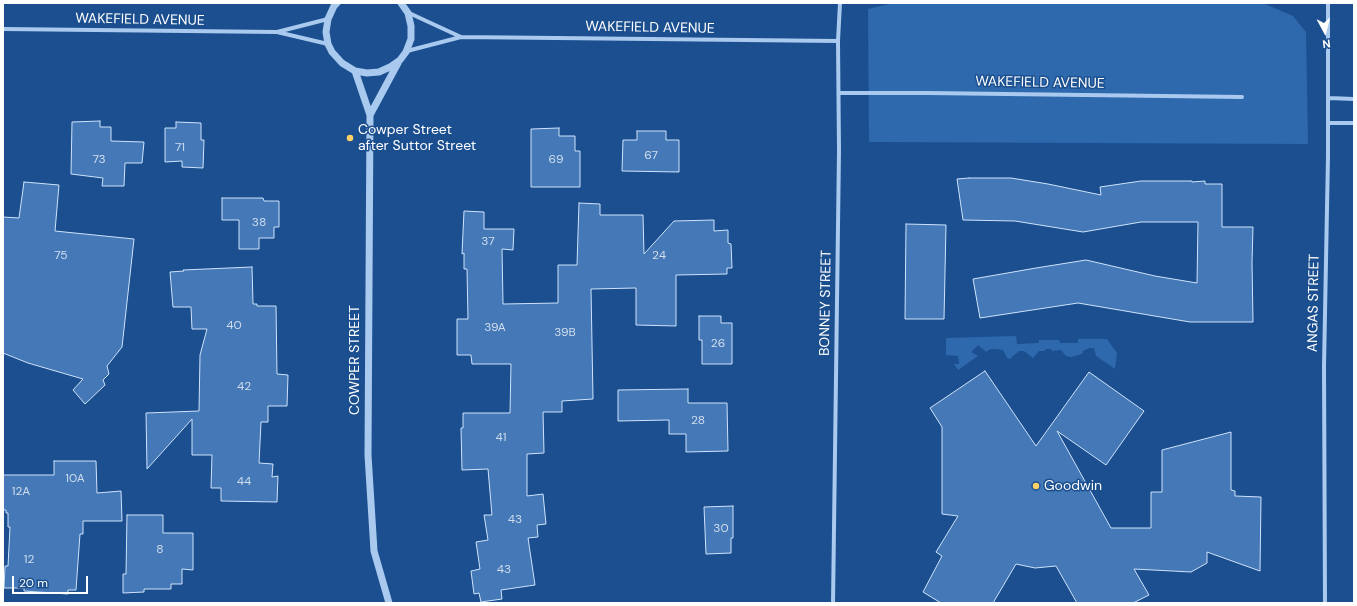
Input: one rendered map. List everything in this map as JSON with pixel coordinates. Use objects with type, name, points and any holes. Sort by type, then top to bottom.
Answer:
[{"type":"street","points":[[337,3],[328,18],[326,32],[328,44],[336,58],[342,63],[355,71],[367,73],[379,72],[390,67],[400,60],[406,52],[411,39],[411,26],[408,13],[401,3]]},
{"type":"street","name":"BONNEY STREET","points":[[833,603],[839,93],[838,41],[840,3]]},
{"type":"street","name":"ANGAS STREET","points":[[1324,603],[1324,366],[1329,98],[1328,3]]},
{"type":"street","name":"WAKEFIELD AVENUE","points":[[408,13],[461,37]]},
{"type":"street","name":"WAKEFIELD AVENUE","points":[[277,32],[328,18]]},
{"type":"street","name":"WAKEFIELD AVENUE","points":[[3,29],[277,32],[328,44]]},
{"type":"street","name":"WAKEFIELD AVENUE","points":[[406,52],[461,37],[838,41]]},
{"type":"street","name":"COWPER STREET","points":[[370,115],[400,60]]},
{"type":"street","name":"COWPER STREET","points":[[355,71],[370,115],[368,455],[374,551],[389,603]]},
{"type":"street","name":"WAKEFIELD AVENUE","points":[[839,93],[905,92],[1242,97]]},
{"type":"street","points":[[1329,98],[1354,99]]},
{"type":"street","points":[[1328,123],[1354,123]]},
{"type":"shaded area","points":[[893,3],[1265,4],[1293,16],[1306,32],[1308,144],[869,142],[868,9]]},
{"type":"shaded area","points":[[1016,336],[1017,344],[1039,343],[1039,340],[1059,340],[1060,343],[1078,343],[1078,339],[1107,339],[1117,353],[1115,369],[1096,356],[1094,348],[1089,348],[1083,351],[1082,354],[1071,357],[1066,356],[1061,350],[1052,351],[1051,349],[1045,349],[1045,351],[1039,351],[1033,358],[1024,351],[1019,351],[1010,359],[1007,358],[1003,350],[991,349],[986,352],[978,345],[971,352],[978,356],[958,370],[954,364],[959,364],[958,356],[946,355],[946,338]]},
{"type":"building","points":[[100,121],[100,127],[111,127],[111,141],[144,142],[142,163],[125,163],[124,186],[102,186],[103,178],[71,174],[72,122]]},
{"type":"building","points":[[176,122],[201,123],[201,140],[204,140],[203,168],[182,167],[182,161],[165,162],[165,128],[176,128]]},
{"type":"building","points":[[559,128],[559,136],[575,136],[575,151],[580,151],[580,187],[531,187],[531,129]]},
{"type":"building","points":[[637,131],[666,131],[666,140],[679,140],[679,172],[622,171],[623,140],[637,140]]},
{"type":"building","points":[[1011,178],[1101,195],[1100,187],[1141,181],[1205,181],[1205,184],[1222,184],[1222,227],[1253,227],[1253,322],[1190,322],[1078,303],[980,318],[973,279],[1036,268],[1086,260],[1155,276],[1197,283],[1198,222],[1141,222],[1083,232],[1015,221],[963,220],[957,179]]},
{"type":"building","points":[[24,182],[59,185],[55,231],[134,239],[122,347],[107,366],[109,374],[103,380],[105,385],[85,404],[73,390],[83,379],[28,363],[3,353],[3,217],[19,218]]},
{"type":"building","points":[[222,198],[263,198],[264,201],[279,201],[279,227],[274,227],[274,238],[259,238],[259,249],[239,249],[239,220],[222,220]]},
{"type":"building","points":[[579,203],[600,204],[600,215],[643,215],[644,254],[674,221],[714,220],[714,231],[728,230],[728,243],[731,244],[732,268],[727,268],[727,274],[676,275],[676,326],[636,325],[636,288],[591,289],[593,399],[562,401],[562,412],[543,412],[544,453],[527,454],[527,496],[543,494],[546,524],[537,525],[538,537],[528,538],[535,585],[501,590],[502,599],[481,602],[479,593],[474,594],[471,571],[480,569],[476,542],[488,540],[484,515],[492,515],[488,469],[462,470],[461,428],[463,428],[463,413],[510,413],[511,364],[472,364],[471,355],[457,355],[457,319],[468,319],[467,269],[464,269],[464,253],[462,254],[464,211],[484,212],[484,229],[514,229],[513,250],[502,249],[503,304],[558,303],[558,265],[577,265]]},
{"type":"building","points":[[906,224],[946,225],[944,319],[905,319]]},
{"type":"building","points":[[252,267],[253,304],[257,304],[257,306],[276,306],[277,374],[288,375],[287,406],[268,406],[268,422],[261,422],[259,463],[273,464],[272,477],[278,476],[277,502],[221,501],[221,488],[211,488],[212,455],[192,455],[192,419],[147,469],[146,413],[199,411],[200,355],[207,329],[192,329],[191,307],[173,307],[170,272],[184,271],[183,270]]},
{"type":"building","points":[[699,316],[721,316],[721,323],[732,323],[732,364],[702,364],[702,340],[699,340]]},
{"type":"building","name":"Goodwin","points":[[985,371],[1036,446],[1089,372],[1144,411],[1106,465],[1057,431],[1111,528],[1151,528],[1151,492],[1162,492],[1162,450],[1231,432],[1231,490],[1235,491],[1235,496],[1261,497],[1260,571],[1207,552],[1207,563],[1191,572],[1134,569],[1149,595],[1133,603],[1077,603],[1056,566],[1035,568],[1016,564],[993,603],[941,603],[923,592],[942,556],[936,552],[958,516],[942,514],[942,427],[930,408]]},
{"type":"building","points":[[688,389],[688,403],[727,403],[728,451],[686,452],[686,434],[669,434],[669,420],[618,421],[618,390]]},
{"type":"building","points":[[54,461],[96,461],[97,493],[121,491],[122,521],[83,521],[83,534],[80,534],[76,590],[68,590],[68,594],[24,591],[24,588],[4,588],[5,566],[8,566],[10,527],[8,527],[8,513],[6,513],[6,510],[3,510],[3,475],[54,475]]},
{"type":"building","points":[[733,506],[733,538],[731,538],[731,553],[706,554],[704,507]]},
{"type":"building","points":[[127,515],[163,515],[163,533],[193,533],[193,570],[182,569],[182,584],[171,584],[171,589],[144,589],[144,592],[123,593],[123,574],[126,574]]},
{"type":"place","name":"Cowper Street after Suttor Street","points":[[350,138]]},
{"type":"place","name":"Goodwin","points":[[1036,486]]}]
